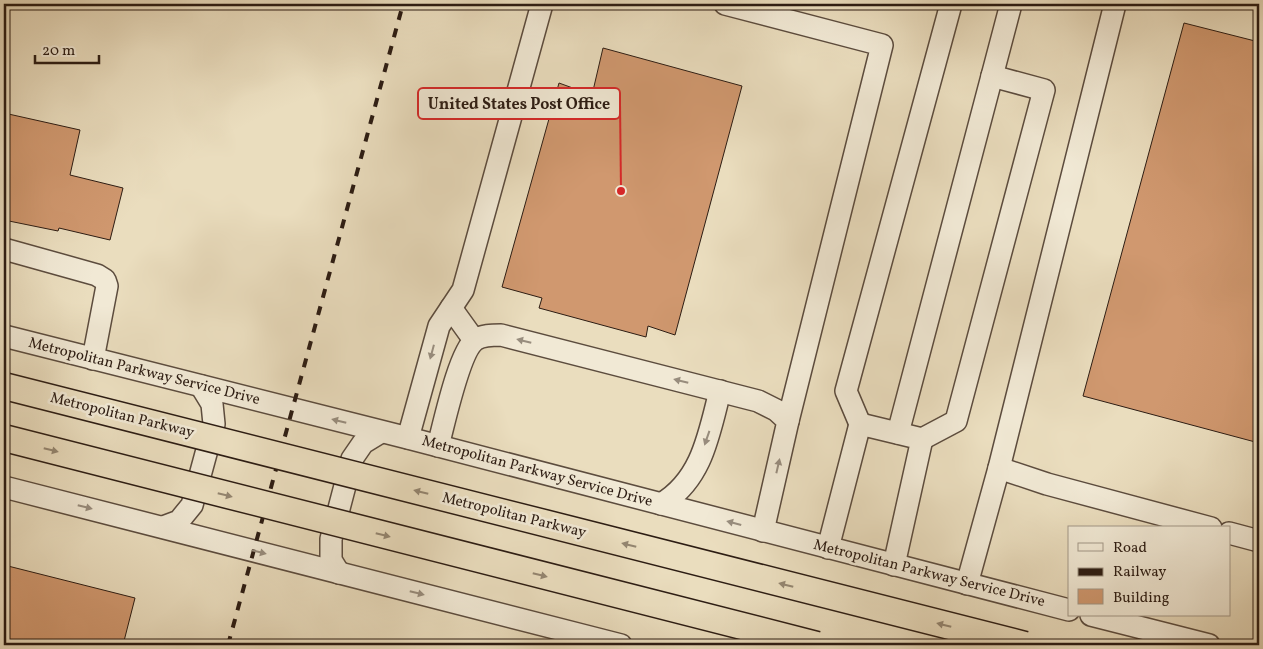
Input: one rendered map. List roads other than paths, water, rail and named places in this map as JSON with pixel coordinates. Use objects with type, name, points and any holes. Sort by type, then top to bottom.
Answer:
[{"type":"main road","name":"Metropolitan Parkway","points":[[4,386],[1025,645]]},
{"type":"main road","points":[[4,438],[817,645]]},
{"type":"street","points":[[408,438],[439,326],[463,290],[542,4]]},
{"type":"street","points":[[725,4],[882,46],[788,421],[763,531]]},
{"type":"street","points":[[828,548],[860,424],[846,391],[951,4]]},
{"type":"street","points":[[898,433],[1011,4]]},
{"type":"street","points":[[968,584],[999,468],[1115,4]]},
{"type":"street","points":[[860,424],[922,439],[956,421],[1044,90],[992,76]]},
{"type":"street","points":[[4,249],[97,275],[105,280],[107,286],[93,359]]},
{"type":"street","points":[[451,308],[474,340]]},
{"type":"street","points":[[438,446],[464,353],[474,340],[487,335],[501,335],[758,401],[776,410],[788,421]]},
{"type":"street","name":"Metropolitan Parkway Service Drive","points":[[4,336],[408,438],[1068,610]]},
{"type":"street","points":[[164,527],[179,521],[192,504],[214,424],[212,404],[201,386]]},
{"type":"street","points":[[662,504],[677,495],[690,479],[708,439],[720,391]]},
{"type":"street","points":[[339,573],[331,560],[331,539],[352,459],[363,443],[381,432]]},
{"type":"street","points":[[894,565],[922,439]]},
{"type":"street","points":[[999,468],[1047,484],[1204,526]]},
{"type":"street","points":[[4,487],[621,645]]},
{"type":"street","points":[[1230,532],[1259,541]]},
{"type":"street","points":[[1095,616],[1209,645]]},
{"type":"railway","points":[[228,645],[403,4]]},
{"type":"place","name":"United States Post Office","points":[[621,191]]}]
